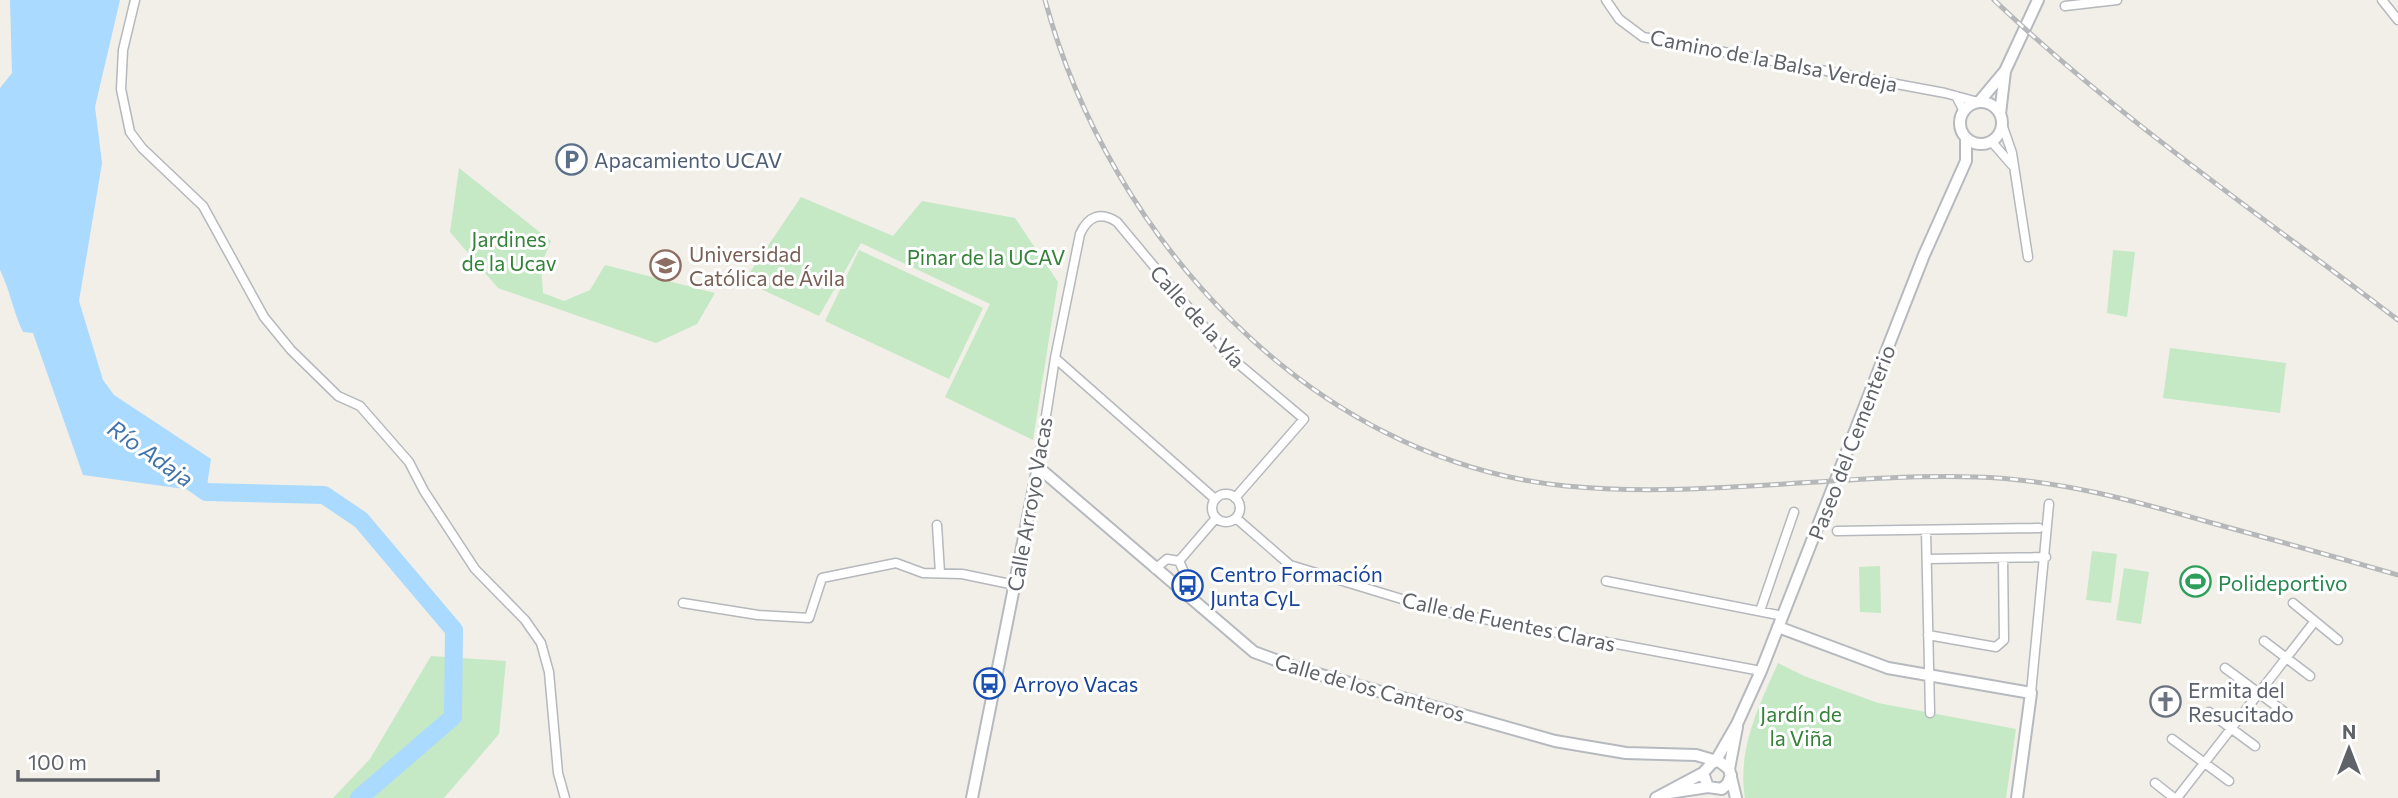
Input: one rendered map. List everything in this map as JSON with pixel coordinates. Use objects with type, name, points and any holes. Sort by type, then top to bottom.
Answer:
[{"type":"street","points":[[135,0],[123,50],[121,89],[130,132],[142,148],[203,206],[264,317],[291,350],[338,396],[360,406],[409,462],[424,491],[475,569],[525,620],[541,643],[549,672],[558,773],[565,798]]},
{"type":"street","name":"Camino de la Balsa Verdeja","points":[[1606,0],[1619,19],[1643,37],[1978,102]]},
{"type":"street","points":[[2014,167],[1987,142],[1966,138],[1960,125],[1964,111],[1978,102],[2005,71],[2038,0]]},
{"type":"street","points":[[2064,6],[2117,0]]},
{"type":"street","points":[[2382,0],[2398,20]]},
{"type":"street","points":[[1987,142],[2000,132],[2005,71]]},
{"type":"street","points":[[1955,96],[1964,111]]},
{"type":"street","points":[[1978,102],[1991,105],[2001,119],[2014,167],[2028,257]]},
{"type":"street","name":"Paseo del Cementerio","points":[[1966,138],[1966,161]]},
{"type":"street","name":"Paseo del Cementerio","points":[[1714,762],[1737,724],[1761,671],[1924,255],[1966,161],[1987,142]]},
{"type":"street","name":"Calle de la Vía","points":[[1096,216],[1107,215],[1117,222],[1228,355],[1304,419],[1235,498]]},
{"type":"street","name":"Calle Arroyo Vacas","points":[[972,798],[1038,467],[1055,358],[1080,234],[1085,222],[1096,216]]},
{"type":"street","points":[[1055,358],[1215,499]]},
{"type":"street","name":"Calle de los Canteros","points":[[1038,467],[1241,643],[1275,661],[1555,741],[1626,754],[1696,755],[1714,762]]},
{"type":"street","points":[[1223,495],[1235,498],[1240,510],[1236,518],[1224,522],[1216,518],[1212,511],[1215,499],[1223,495]]},
{"type":"street","points":[[2017,798],[2046,557],[2049,504]]},
{"type":"street","points":[[1760,611],[1794,512]]},
{"type":"street","points":[[1179,561],[1216,518]]},
{"type":"street","name":"Calle de Fuentes Claras","points":[[1236,518],[1290,565],[1441,611],[1761,671]]},
{"type":"street","points":[[937,525],[940,573]]},
{"type":"street","points":[[1837,531],[2039,528]]},
{"type":"street","points":[[1926,530],[1930,713]]},
{"type":"street","points":[[1927,559],[2046,557]]},
{"type":"street","points":[[1928,635],[1996,647],[2004,640],[2003,558]]},
{"type":"street","points":[[1156,569],[1167,559],[1179,561]]},
{"type":"street","points":[[1176,587],[1184,572],[1179,561]]},
{"type":"street","points":[[683,603],[733,612],[809,618],[822,578],[897,563],[923,573],[962,574],[1015,585]]},
{"type":"street","points":[[1606,581],[1783,616]]},
{"type":"street","points":[[2292,603],[2338,640]]},
{"type":"street","points":[[2155,783],[2176,798],[2315,621]]},
{"type":"street","points":[[1778,627],[1888,668],[2031,694]]},
{"type":"street","points":[[2264,641],[2310,676]]},
{"type":"street","points":[[2225,668],[2283,711]]},
{"type":"street","points":[[2209,712],[2255,746]]},
{"type":"street","name":"Paseo del Cementerio","points":[[1736,798],[1730,772],[1737,724]]},
{"type":"street","points":[[2172,739],[2229,780]]},
{"type":"street","points":[[1682,754],[1703,772],[1708,787]]},
{"type":"street","points":[[1661,796],[1703,772],[1714,762],[1724,763],[1730,772],[1728,783],[1722,789]]},
{"type":"street","points":[[1661,796],[1695,792],[1708,787],[1722,789],[1731,798]]},
{"type":"green space","name":"Jardines de la Ucav","points":[[459,168],[551,241],[541,265],[543,293],[564,301],[590,290],[605,265],[715,293],[697,324],[656,343],[498,288],[450,232]]},
{"type":"green space","name":"Pinar de la UCAV","points":[[801,197],[893,236],[922,201],[1015,218],[1058,282],[1033,440],[945,397],[990,304],[861,243],[819,316],[744,281]]},
{"type":"green space","points":[[859,250],[983,308],[949,379],[825,321]]},
{"type":"green space","points":[[2113,250],[2135,252],[2127,317],[2107,313]]},
{"type":"green space","points":[[2170,348],[2286,363],[2280,413],[2163,398]]},
{"type":"green space","points":[[2092,551],[2117,554],[2111,603],[2086,600]]},
{"type":"green space","points":[[1880,566],[1881,613],[1860,612],[1859,567]]},
{"type":"green space","points":[[2124,568],[2149,572],[2141,624],[2116,620]]},
{"type":"green space","points":[[431,656],[506,661],[499,734],[444,798],[333,798],[370,759]]},
{"type":"green space","name":"Jardín de la Viña","points":[[1778,663],[1804,676],[1878,703],[2016,729],[2006,798],[1745,798],[1744,762],[1751,728]]},
{"type":"water","points":[[10,0],[120,0],[95,107],[102,163],[79,301],[103,380],[114,395],[211,459],[206,492],[83,475],[33,333],[23,332],[0,270],[0,88],[12,73]]},
{"type":"waterway","name":"Río Adaja","points":[[186,478],[206,492],[324,495],[361,520],[454,630],[453,717],[359,798]]},
{"type":"railway","points":[[1045,0],[1075,88],[1118,172],[1171,251],[1234,322],[1306,384],[1386,433],[1473,468],[1566,486],[1668,490],[1925,477],[1976,477],[2036,482],[2125,499],[2398,575]]},
{"type":"railway","points":[[1994,0],[2140,126],[2398,320]]},
{"type":"place","name":"Apacamiento UCAV","points":[[571,159]]},
{"type":"place","name":"Universidad Católica de Ávila","points":[[666,265]]},
{"type":"place","name":"Polideportivo","points":[[2195,582]]},
{"type":"place","name":"Centro Formación Junta CyL","points":[[1187,585]]},
{"type":"place","name":"Arroyo Vacas","points":[[990,683]]},
{"type":"place","name":"Ermita del Resucitado","points":[[2165,701]]}]
